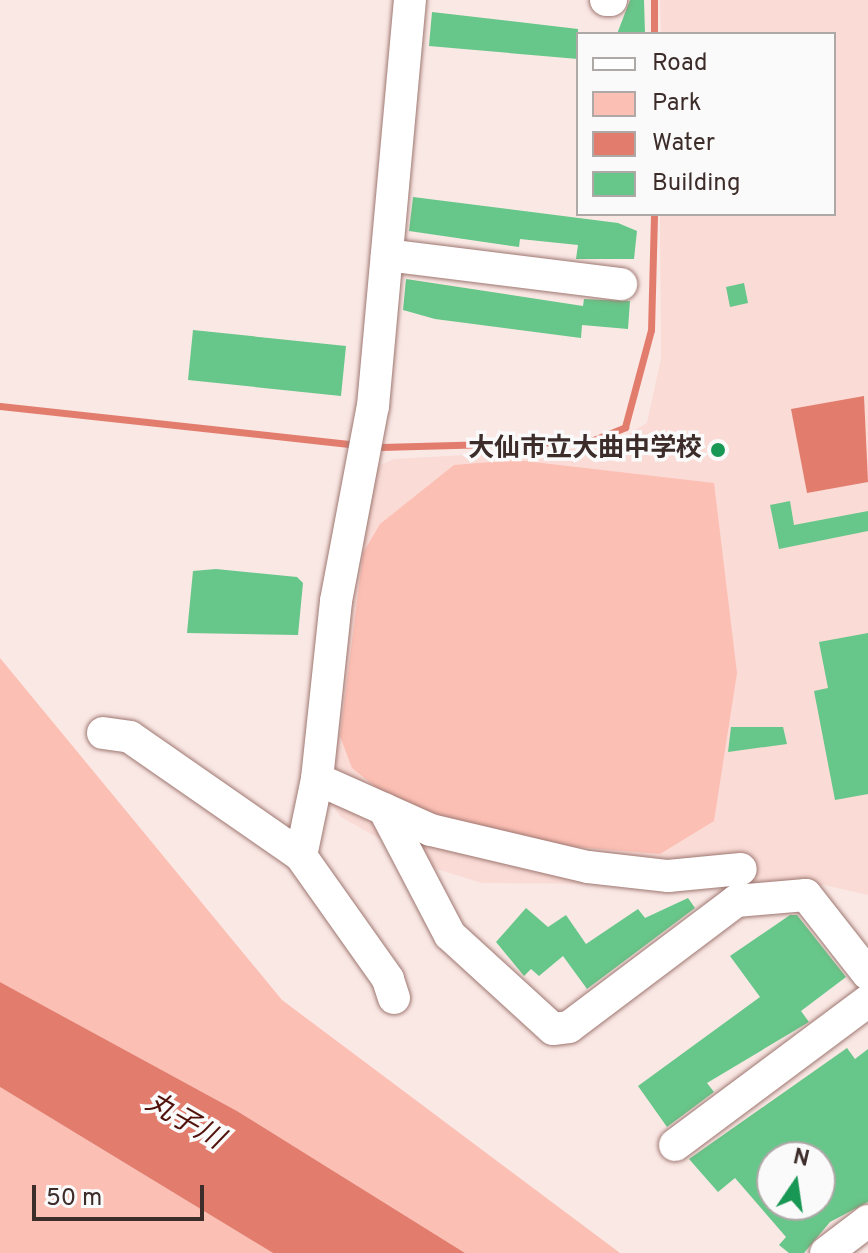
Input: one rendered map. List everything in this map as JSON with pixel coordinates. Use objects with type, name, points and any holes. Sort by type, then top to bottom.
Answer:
[{"type":"street","points":[[301,856],[317,779],[336,601],[373,406],[410,0]]},
{"type":"street","points":[[387,255],[621,284]]},
{"type":"street","points":[[103,733],[130,737],[301,856],[388,979],[394,998]]},
{"type":"street","points":[[317,779],[431,830],[588,867],[668,876],[741,869]]},
{"type":"street","points":[[384,809],[450,935],[553,1029],[569,1027],[736,901],[806,895],[868,974]]},
{"type":"street","points":[[675,1145],[868,1001]]},
{"type":"street","points":[[826,1253],[868,1221]]},
{"type":"shaded area","name":"大仙市立大曲中学校","points":[[660,0],[868,0],[868,895],[824,885],[482,883],[430,867],[341,817],[327,798],[353,559],[375,467],[394,459],[607,447],[647,423],[661,358],[660,216],[836,216],[836,32],[661,32]]},
{"type":"green space","points":[[516,460],[714,483],[737,673],[714,821],[660,854],[563,846],[454,825],[393,801],[352,768],[340,736],[363,553],[380,524],[454,465]]},
{"type":"green space","points":[[0,658],[282,1000],[620,1253],[465,1253],[237,1111],[0,982]]},
{"type":"green space","points":[[0,1087],[273,1253],[0,1253]]},
{"type":"water","points":[[864,396],[868,482],[807,493],[791,409]]},
{"type":"water","name":"丸子川","points":[[0,982],[237,1111],[465,1253],[273,1253],[0,1087]]},
{"type":"building","points":[[630,0],[644,0],[645,32],[618,32]]},
{"type":"building","points":[[432,12],[578,29],[576,59],[429,46]]},
{"type":"building","points":[[413,197],[618,223],[637,231],[634,259],[576,259],[578,245],[520,239],[519,247],[409,231]]},
{"type":"building","points":[[406,279],[583,306],[584,299],[630,301],[628,329],[582,325],[581,338],[435,319],[403,310]]},
{"type":"building","points":[[744,283],[748,303],[730,307],[726,287]]},
{"type":"building","points":[[193,330],[346,346],[341,396],[188,380]]},
{"type":"building","points":[[790,501],[794,525],[868,511],[868,531],[779,549],[770,505]]},
{"type":"building","points":[[216,569],[297,577],[303,583],[298,635],[187,633],[193,571]]},
{"type":"building","points":[[868,633],[868,794],[835,800],[814,691],[828,688],[819,642]]},
{"type":"building","points":[[731,727],[783,727],[787,744],[728,752]]},
{"type":"building","points":[[688,898],[695,908],[587,989],[563,956],[539,976],[531,969],[524,976],[496,942],[526,908],[548,927],[566,915],[586,944],[638,909],[645,918]]},
{"type":"building","points":[[790,915],[797,915],[846,977],[801,1011],[809,1022],[707,1083],[714,1092],[667,1127],[638,1086],[760,997],[730,956]]},
{"type":"building","points":[[847,1048],[855,1059],[868,1049],[868,1202],[836,1219],[836,1141],[756,1141],[756,1202],[735,1178],[718,1192],[689,1159]]},
{"type":"building","points":[[772,1221],[832,1221],[804,1253],[789,1253],[779,1245],[786,1237]]},
{"type":"waterway","points":[[654,0],[654,32]]},
{"type":"waterway","points":[[381,447],[591,441],[625,427],[651,330],[654,216]]},
{"type":"waterway","points":[[0,406],[349,444]]},
{"type":"place","name":"大仙市立大曲中学校","points":[[718,450]]}]
